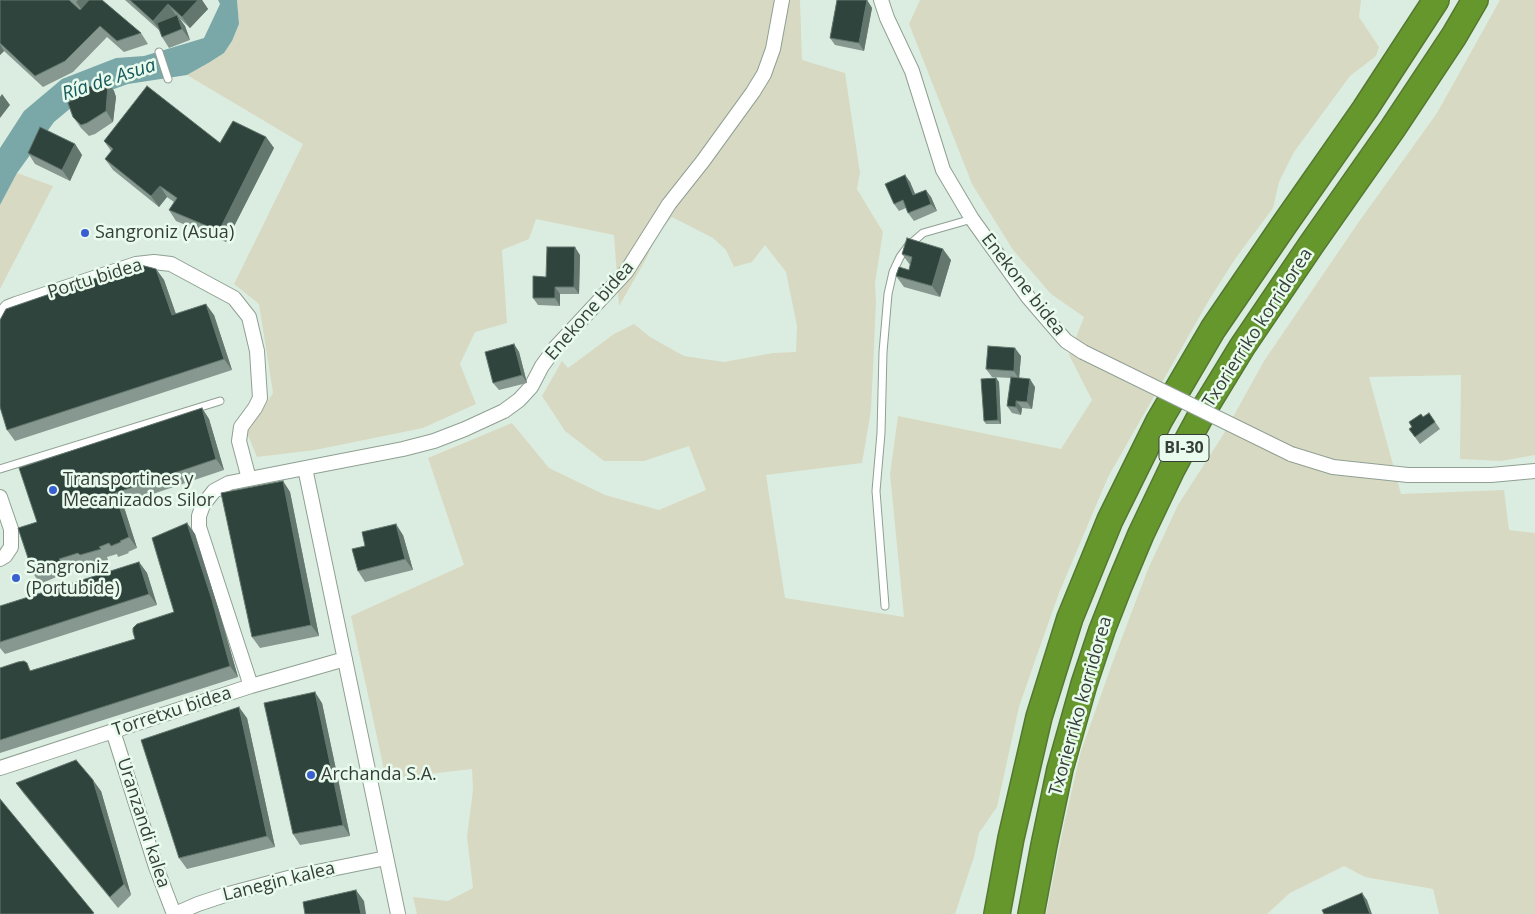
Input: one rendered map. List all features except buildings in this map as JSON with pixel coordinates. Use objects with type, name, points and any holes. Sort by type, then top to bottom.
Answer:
[{"type":"highway","name":"Txorierriko korridorea","points":[[1031,914],[1044,845],[1072,726],[1102,630],[1141,534],[1189,438],[1242,347],[1311,244],[1393,128],[1454,36],[1475,0]]},
{"type":"highway","name":"Txorierriko korridorea","points":[[997,914],[1010,838],[1039,717],[1070,618],[1114,512],[1159,422],[1213,329],[1365,109],[1431,9]]},
{"type":"street","name":"Enekone bidea","points":[[251,686],[199,527],[202,505],[214,491],[229,483],[403,449],[434,441],[464,430],[504,411],[519,400],[531,387],[542,366],[556,347],[626,272],[669,204],[753,92],[764,74],[773,50],[782,0]]},
{"type":"street","name":"Enekone bidea","points":[[881,0],[886,18],[912,71],[943,170],[972,219],[1028,297],[1066,340],[1083,352],[1291,454],[1333,467],[1408,475],[1492,475],[1535,471]]},
{"type":"street","name":"Portu bidea","points":[[0,316],[8,307],[16,304],[136,264],[154,262],[171,264],[234,298],[249,317],[257,351],[260,398],[241,427],[239,441],[249,478]]},
{"type":"street","points":[[305,468],[398,914]]},
{"type":"street","points":[[0,497],[11,529],[11,547],[5,556],[0,559]]},
{"type":"street","name":"Torretxu bidea","points":[[0,768],[251,686],[345,659]]},
{"type":"street","name":"Uranzandi kalea","points":[[113,732],[156,867],[174,914]]},
{"type":"street","name":"Lanegin kalea","points":[[174,914],[225,895],[283,879],[386,858]]},
{"type":"lane","points":[[159,52],[168,79]]},
{"type":"lane","points":[[885,606],[876,491],[881,442],[883,352],[888,294],[893,272],[908,246],[923,233],[972,219]]},
{"type":"lane","points":[[0,469],[220,401]]},
{"type":"green space","points":[[237,0],[800,0],[802,60],[845,73],[860,173],[857,189],[883,232],[875,283],[876,302],[871,411],[862,463],[766,475],[785,598],[904,617],[890,474],[898,416],[1061,449],[1092,400],[1069,355],[1084,317],[1051,294],[1013,250],[972,184],[909,24],[920,0],[1361,0],[1359,17],[1379,47],[1376,56],[1350,76],[1294,152],[1279,182],[1273,208],[1235,259],[1209,300],[1108,477],[1059,593],[1037,655],[1019,707],[997,807],[979,833],[974,857],[955,914],[417,914],[413,897],[448,901],[473,888],[467,837],[473,790],[472,769],[386,779],[351,616],[464,565],[428,458],[512,423],[549,468],[605,495],[659,510],[706,490],[689,446],[644,461],[604,461],[565,431],[542,396],[562,361],[568,368],[614,334],[634,324],[650,337],[684,356],[724,362],[773,353],[796,352],[797,326],[786,272],[765,245],[752,262],[734,267],[726,250],[713,238],[672,217],[659,231],[646,259],[619,306],[614,235],[536,219],[529,239],[502,250],[507,323],[475,332],[460,364],[476,404],[423,428],[315,450],[257,457],[247,433],[273,393],[259,304],[234,284],[303,144],[187,75],[224,53],[232,41],[239,24]]},
{"type":"green space","points":[[1500,0],[1535,0],[1535,455],[1501,461],[1460,459],[1461,375],[1369,377],[1401,494],[1504,490],[1509,530],[1535,533],[1535,914],[1439,914],[1433,889],[1365,877],[1344,866],[1290,893],[1267,914],[1046,914],[1081,751],[1148,569],[1178,505],[1223,435],[1264,361],[1358,223],[1437,113]]},
{"type":"green space","points":[[17,173],[53,186],[0,289],[0,205]]},
{"type":"water","name":"Ría de Asua","points":[[218,0],[237,0],[239,24],[232,41],[224,53],[187,75],[128,84],[78,102],[54,122],[17,173],[0,205],[0,148],[24,111],[62,79],[116,58],[144,56],[204,38],[220,4]]},
{"type":"place","name":"Sangroniz (Asua)","points":[[85,233]]},
{"type":"place","name":"Transportines y Mecanizados Silor","points":[[53,490]]},
{"type":"place","name":"Sangroniz (Portubide)","points":[[16,578]]},
{"type":"place","name":"Archanda S.A.","points":[[311,775]]}]
